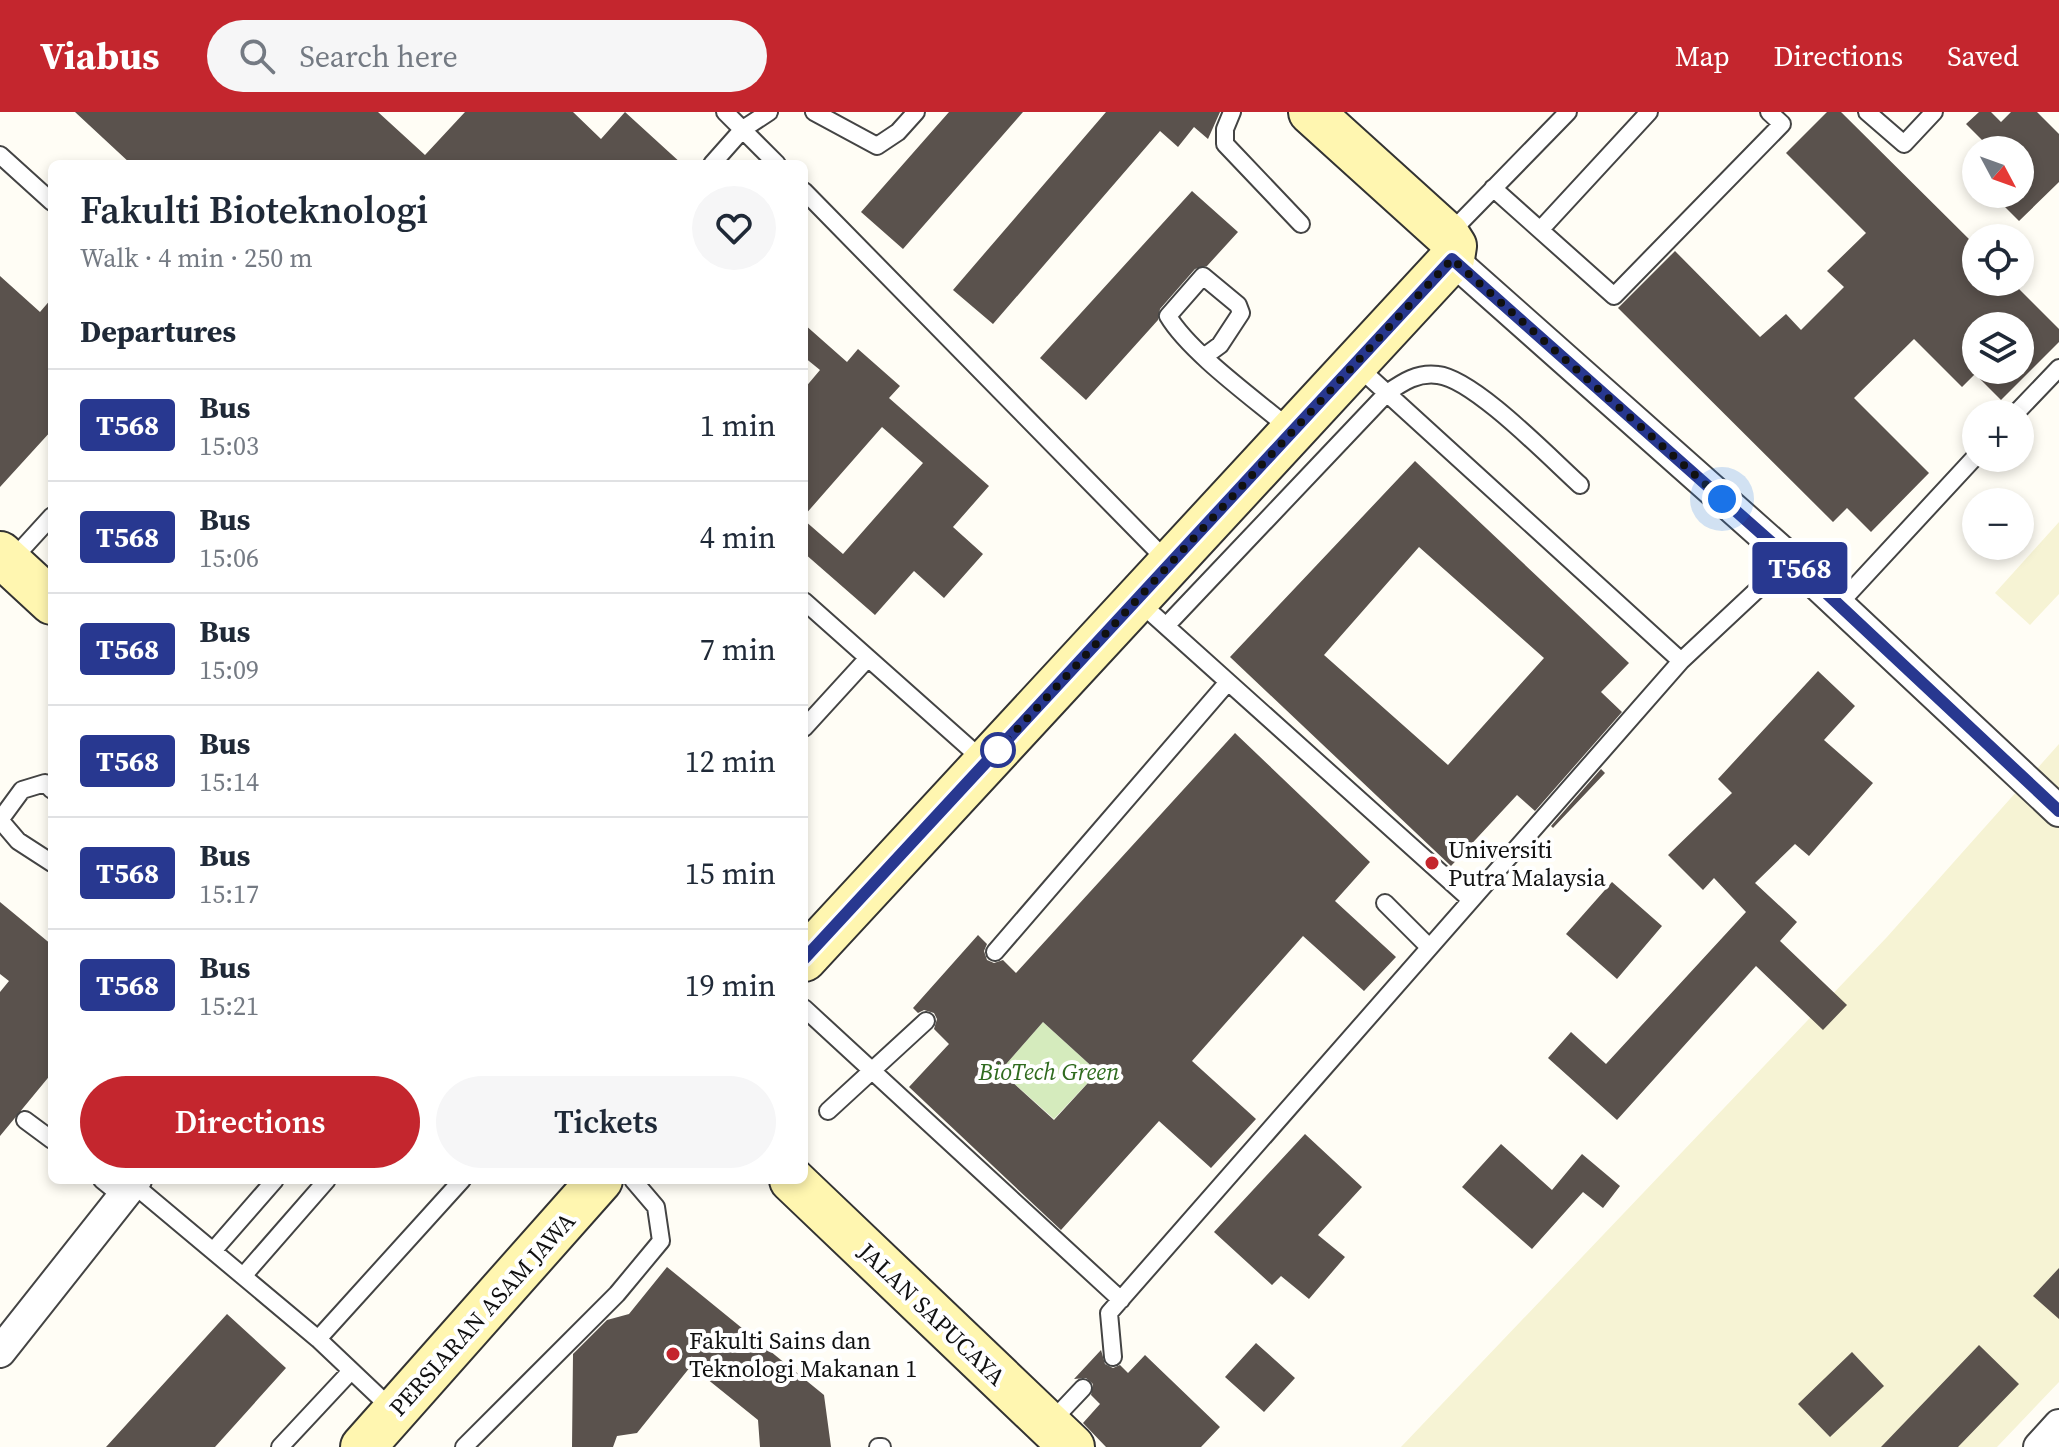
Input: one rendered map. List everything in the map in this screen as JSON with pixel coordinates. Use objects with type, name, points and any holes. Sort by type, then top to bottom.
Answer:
[{"type":"street","points":[[1311,112],[1450,247],[2059,811]]},
{"type":"street","points":[[808,955],[986,762],[1151,613],[1170,564],[1355,364],[1450,247]]},
{"type":"street","points":[[5,559],[48,598]]},
{"type":"street","name":"PERSIARAN ASAM JAWA","points":[[380,1435],[597,1184]]},
{"type":"street","name":"JALAN SAPUCAYA","points":[[796,1184],[1060,1436]]},
{"type":"street","points":[[0,1352],[123,1185]]},
{"type":"street","points":[[2039,1447],[2059,1425]]},
{"type":"lane","points":[[725,112],[773,160]]},
{"type":"lane","points":[[716,160],[743,129],[769,112]]},
{"type":"lane","points":[[814,112],[877,146],[898,132],[916,112]]},
{"type":"lane","points":[[1232,112],[1225,129],[1225,144],[1301,224]]},
{"type":"lane","points":[[1450,247],[1493,188],[1568,112]]},
{"type":"lane","points":[[1541,229],[1649,112]]},
{"type":"lane","points":[[1493,188],[1614,296],[1787,118],[1769,112]]},
{"type":"lane","points":[[1867,112],[1904,144],[1934,112]]},
{"type":"lane","points":[[0,155],[48,198]]},
{"type":"lane","points":[[808,195],[1170,564]]},
{"type":"lane","points":[[1205,356],[1220,345],[1241,313],[1238,305],[1203,276],[1168,316],[1176,329],[1205,356],[1293,432]]},
{"type":"lane","points":[[1355,364],[1681,661]]},
{"type":"lane","points":[[2028,400],[2059,368]]},
{"type":"lane","points":[[1471,900],[1151,613],[1387,393],[1408,378],[1438,375],[1465,384],[1580,485]]},
{"type":"lane","points":[[1838,605],[1962,471]]},
{"type":"lane","points":[[5,559],[48,520]]},
{"type":"lane","points":[[1113,1357],[1109,1313],[1681,661],[1790,559]]},
{"type":"lane","points":[[808,605],[986,762]]},
{"type":"lane","points":[[808,724],[868,658]]},
{"type":"lane","points":[[995,952],[1228,682]]},
{"type":"lane","points":[[48,786],[45,783],[22,790],[0,820],[18,841],[48,860]]},
{"type":"lane","points":[[1385,903],[1428,946]]},
{"type":"lane","points":[[808,1011],[1121,1300]]},
{"type":"lane","points":[[828,1111],[926,1021]]},
{"type":"lane","points":[[25,1120],[48,1137]]},
{"type":"lane","points":[[213,1251],[272,1184]]},
{"type":"lane","points":[[244,1275],[324,1184]]},
{"type":"lane","points":[[318,1339],[458,1184]]},
{"type":"lane","points":[[464,1447],[617,1294],[661,1241],[656,1207],[636,1184]]},
{"type":"lane","points":[[123,1185],[244,1275],[351,1371],[380,1435]]},
{"type":"lane","points":[[280,1447],[351,1371]]},
{"type":"lane","points":[[1060,1436],[1083,1388]]},
{"type":"shaded area","points":[[2059,522],[2059,594],[2030,625],[1995,593],[2025,560],[2034,560],[2034,550]]},
{"type":"shaded area","points":[[2059,744],[2059,1382],[1997,1447],[1401,1447],[1887,937]]},
{"type":"green space","name":"BioTech Green","points":[[1043,1022],[1098,1072],[1054,1119],[1000,1071]]},
{"type":"building","points":[[75,112],[378,112],[425,155],[465,112],[573,112],[601,139],[625,112],[678,160],[127,160]]},
{"type":"building","points":[[949,112],[1023,112],[903,249],[861,212]]},
{"type":"building","points":[[1106,112],[1220,112],[1208,139],[1194,127],[1178,147],[1160,131],[993,324],[953,290]]},
{"type":"building","points":[[1827,112],[1841,112],[1962,232],[1962,296],[2026,296],[2059,329],[2059,342],[2034,367],[2034,312],[1962,312],[1962,384],[1965,384],[1962,387],[1914,339],[1854,398],[1929,473],[1871,532],[1847,508],[1833,522],[1618,308],[1675,251],[1760,337],[1786,314],[1801,330],[1844,287],[1827,271],[1866,233],[1786,153]]},
{"type":"building","points":[[1979,112],[1991,112],[2001,122],[2011,112],[2037,112],[2059,134],[2059,182],[2034,206],[2034,136],[1978,136],[1966,124]]},
{"type":"building","points":[[1192,191],[1238,232],[1207,266],[1195,269],[1160,309],[1158,320],[1086,400],[1040,358]]},
{"type":"building","points":[[2006,208],[2032,208],[2019,221]]},
{"type":"building","points":[[0,276],[40,312],[48,303],[48,434],[0,487]]},
{"type":"building","points":[[808,328],[847,362],[858,349],[900,386],[889,398],[989,486],[953,527],[983,554],[944,598],[914,571],[875,615],[808,556],[808,523],[843,554],[923,463],[882,427],[808,511],[808,384],[820,370],[808,360]]},
{"type":"building","points":[[1985,384],[2017,384],[2001,400]]},
{"type":"building","points":[[1415,461],[1629,663],[1601,692],[1622,712],[1535,811],[1517,795],[1451,866],[1230,657]],"holes":[[[1419,547],[1544,658],[1448,765],[1324,655]]]},
{"type":"building","points":[[1818,671],[1855,706],[1824,740],[1873,783],[1809,856],[1795,844],[1755,883],[1797,922],[1780,941],[1847,1005],[1823,1030],[1756,966],[1617,1120],[1548,1058],[1571,1032],[1606,1064],[1746,912],[1714,878],[1703,890],[1668,855],[1732,793],[1718,779]]},
{"type":"building","points":[[1235,733],[1370,862],[1335,901],[1396,957],[1364,991],[1303,936],[1192,1061],[1256,1119],[1211,1168],[1159,1121],[1061,1230],[909,1087],[949,1044],[934,1029],[937,1019],[934,1013],[924,1010],[918,1013],[913,1008],[978,935],[987,944],[984,951],[987,960],[994,963],[1003,960],[1016,973]],"holes":[[[1043,1022],[1098,1072],[1054,1120],[1000,1071]]]},
{"type":"building","points":[[1601,769],[1605,773],[1553,828],[1551,826]]},
{"type":"building","points":[[1612,882],[1662,926],[1617,979],[1566,934]]},
{"type":"building","points":[[0,902],[48,942],[48,1078],[0,1136],[0,992],[9,981],[0,974]]},
{"type":"building","points":[[1305,1134],[1362,1187],[1318,1235],[1345,1257],[1309,1299],[1281,1276],[1272,1285],[1214,1232]]},
{"type":"building","points":[[1501,1144],[1552,1190],[1582,1154],[1620,1186],[1603,1208],[1583,1192],[1532,1249],[1462,1187]]},
{"type":"building","name":"Fakulti Sains dan Teknologi Makanan 1","points":[[667,1267],[824,1395],[831,1447],[760,1447],[758,1420],[691,1366],[637,1433],[617,1436],[613,1447],[572,1447],[573,1354],[607,1320],[629,1314]]},
{"type":"building","points":[[2059,1268],[2059,1319],[2033,1296]]},
{"type":"building","points":[[227,1314],[286,1368],[215,1447],[106,1447]]},
{"type":"building","points":[[1256,1343],[1295,1378],[1264,1412],[1225,1377]]},
{"type":"building","points":[[1979,1345],[2019,1384],[1958,1447],[1881,1447]]},
{"type":"building","points":[[1101,1350],[1105,1364],[1113,1368],[1120,1365],[1128,1373],[1145,1355],[1220,1427],[1201,1447],[1106,1447],[1083,1423],[1100,1404],[1091,1395],[1093,1384],[1086,1378],[1074,1379]]},
{"type":"building","points":[[1852,1352],[1884,1386],[1830,1437],[1798,1404]]},
{"type":"bus line","name":"T568","points":[[808,955],[1452,259],[1790,559],[2059,811]]},
{"type":"place","name":"Universiti Putra Malaysia","points":[[1432,863]]},
{"type":"place","name":"Fakulti Sains dan Teknologi Makanan 1","points":[[673,1354]]},
{"type":"route","points":[[998,750],[1452,259],[1722,499]]}]
